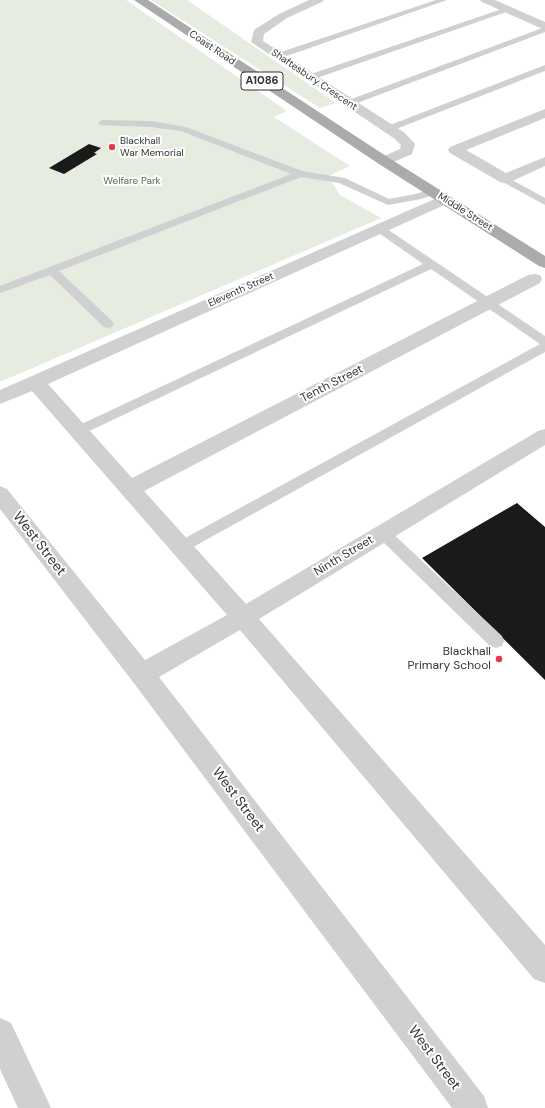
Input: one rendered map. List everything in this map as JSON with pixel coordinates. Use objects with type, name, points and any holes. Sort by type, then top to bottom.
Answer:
[{"type":"main road","name":"Coast Road","points":[[140,0],[384,161]]},
{"type":"main road","name":"Middle Street","points":[[384,161],[545,263]]},
{"type":"street","name":"Shaftesbury Crescent","points":[[318,0],[283,16],[258,33],[257,42],[388,129],[408,144],[407,151],[384,161]]},
{"type":"street","points":[[486,0],[545,26]]},
{"type":"street","points":[[545,113],[455,150],[505,178],[545,161]]},
{"type":"street","name":"Eleventh Street","points":[[0,398],[380,228],[439,195]]},
{"type":"street","name":"Tenth Street","points":[[129,489],[534,279]]},
{"type":"street","points":[[35,382],[243,617],[545,968]]},
{"type":"street","name":"Ninth Street","points":[[142,674],[243,617],[545,436]]},
{"type":"street","name":"West Street","points":[[0,494],[142,674],[472,1108]]},
{"type":"street","points":[[0,1034],[35,1108]]},
{"type":"lane","points":[[278,56],[443,0]]},
{"type":"lane","points":[[311,77],[508,10]]},
{"type":"lane","points":[[349,103],[545,29]]},
{"type":"lane","points":[[388,129],[545,68]]},
{"type":"lane","points":[[104,123],[151,124],[183,129],[300,174],[341,180],[388,202],[439,195]]},
{"type":"lane","points":[[0,290],[300,174]]},
{"type":"lane","points":[[505,178],[545,202]]},
{"type":"lane","points":[[380,228],[545,342]]},
{"type":"lane","points":[[78,431],[432,264]]},
{"type":"lane","points":[[52,270],[108,324]]},
{"type":"lane","points":[[181,547],[545,347]]},
{"type":"lane","points":[[383,532],[496,641]]},
{"type":"green space","name":"Welfare Park","points":[[0,0],[126,0],[287,111],[274,117],[350,166],[328,176],[340,195],[381,218],[0,382]]},
{"type":"green space","points":[[151,0],[187,0],[336,103],[320,108]]},
{"type":"building","points":[[89,144],[101,148],[94,153],[97,154],[64,174],[49,168]]},
{"type":"building","points":[[517,503],[545,527],[545,680],[422,558]]},
{"type":"place","name":"Blackhall War Memorial","points":[[112,147]]},
{"type":"place","name":"Blackhall Primary School","points":[[499,659]]}]
